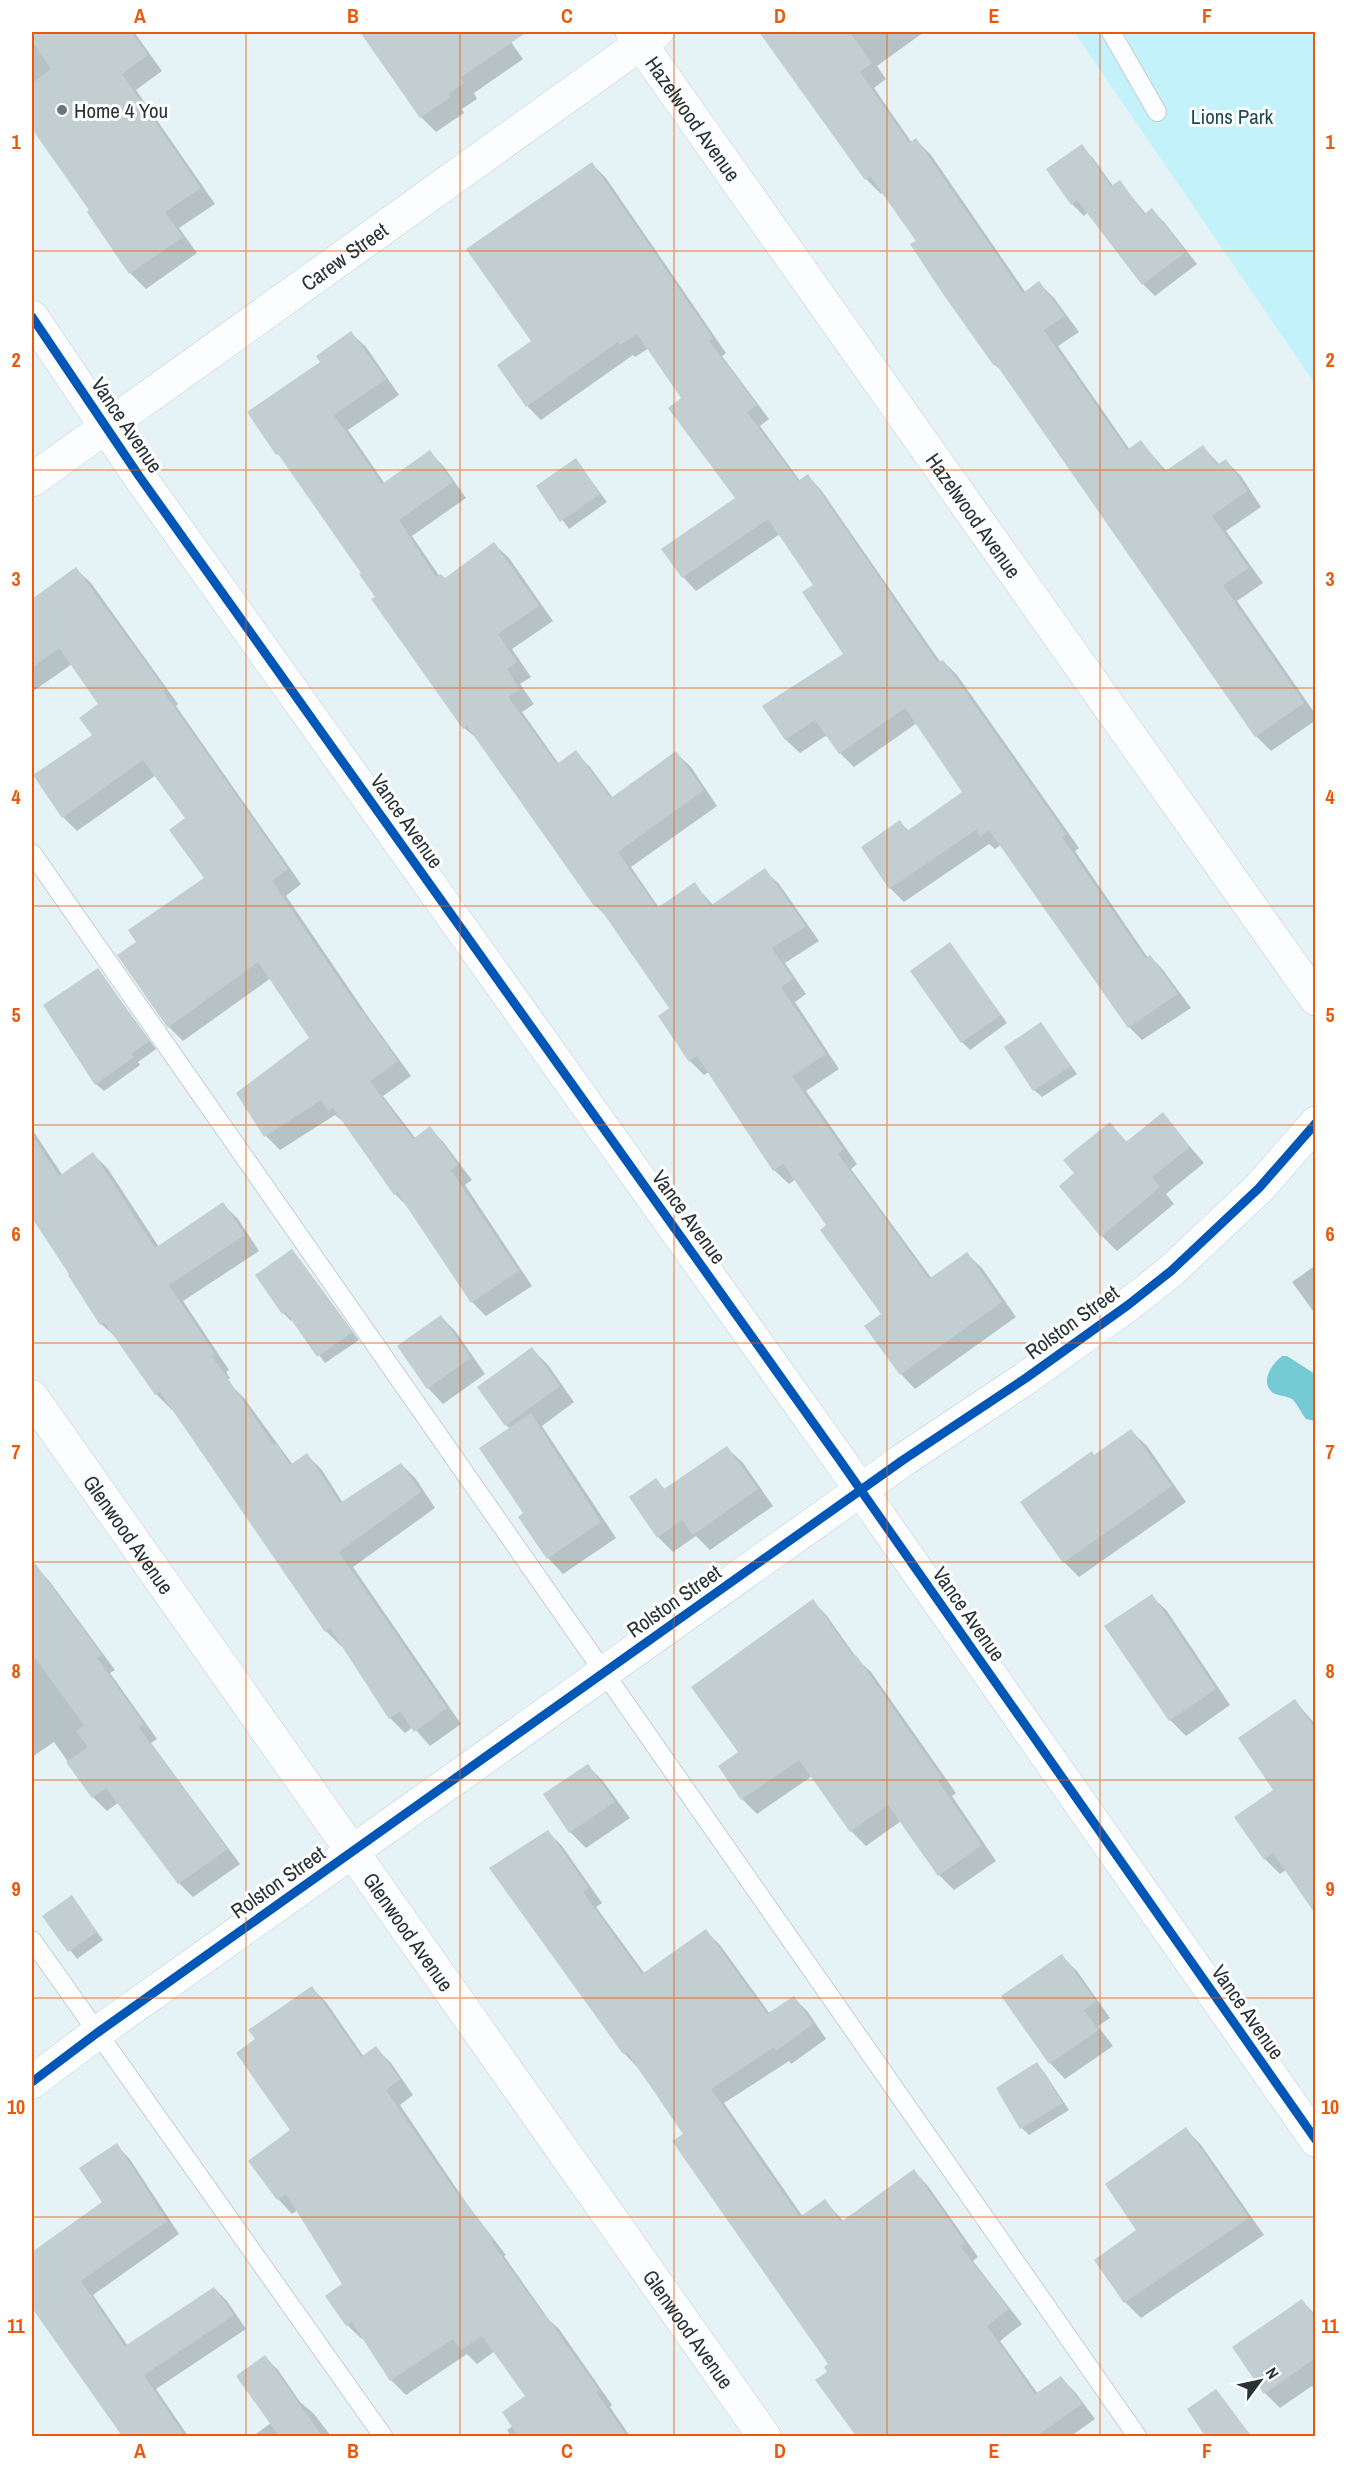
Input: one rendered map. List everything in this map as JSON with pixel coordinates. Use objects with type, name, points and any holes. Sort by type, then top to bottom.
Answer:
[{"type":"street","name":"Carew Street","points":[[32,480],[643,36]]},
{"type":"street","name":"Hazelwood Avenue","points":[[643,36],[1316,999]]},
{"type":"street","name":"Vance Avenue","points":[[32,317],[146,486],[861,1491],[1316,2140]]},
{"type":"street","name":"Rolston Street","points":[[32,2082],[351,1852],[1128,1305],[1171,1271],[1259,1188],[1316,1123]]},
{"type":"street","name":"Glenwood Avenue","points":[[32,1397],[764,2436]]},
{"type":"lane","points":[[1111,32],[1158,112]]},
{"type":"lane","points":[[32,853],[1137,2436]]},
{"type":"lane","points":[[32,1940],[383,2436]]},
{"type":"green space","name":"Lions Park","points":[[1074,32],[1315,32],[1315,384]]},
{"type":"water","points":[[1282,1356],[1287,1356],[1315,1374],[1315,1421],[1306,1419],[1292,1399],[1273,1393],[1269,1389],[1268,1373]]},
{"type":"building","points":[[32,32],[131,32],[148,55],[122,74],[201,188],[165,212],[183,237],[129,274],[87,212],[89,210],[32,129],[32,83],[51,69],[32,42]]},
{"type":"building","points":[[360,32],[527,32],[460,78],[464,83],[448,94],[451,97],[420,118]]},
{"type":"building","points":[[759,32],[850,32],[872,63],[860,72],[909,143],[916,138],[1023,293],[1039,281],[1065,316],[1044,330],[1127,450],[1141,440],[1164,472],[1203,445],[1217,465],[1226,459],[1247,491],[1212,516],[1249,568],[1223,585],[1304,703],[1255,737],[996,364],[994,366],[943,294],[910,244],[916,241],[870,176],[865,180]]},
{"type":"building","points":[[1082,144],[1111,186],[1120,180],[1144,214],[1152,208],[1186,252],[1142,285],[1077,200],[1071,205],[1046,169]]},
{"type":"building","points":[[592,162],[713,338],[709,341],[757,405],[747,412],[798,481],[808,474],[938,663],[943,660],[1066,834],[1062,837],[1145,958],[1150,955],[1178,994],[1128,1028],[989,830],[980,837],[976,830],[889,889],[861,847],[900,820],[907,831],[962,792],[905,708],[839,754],[815,720],[785,740],[762,706],[843,654],[802,592],[813,585],[768,519],[682,578],[661,549],[735,498],[668,408],[681,398],[637,334],[620,345],[618,342],[526,407],[497,365],[531,341],[466,249]]},
{"type":"building","points":[[351,331],[386,379],[334,415],[382,484],[430,450],[453,482],[399,520],[436,577],[441,574],[445,578],[494,542],[539,606],[498,634],[517,662],[507,669],[520,689],[508,697],[557,764],[576,750],[611,798],[676,751],[704,790],[618,852],[657,908],[695,882],[710,906],[765,868],[806,926],[772,948],[793,979],[781,987],[826,1054],[792,1076],[843,1149],[838,1154],[929,1279],[967,1252],[1002,1302],[900,1375],[864,1326],[881,1314],[820,1230],[826,1225],[783,1164],[773,1171],[697,1056],[689,1062],[658,1016],[669,1008],[597,904],[594,906],[467,726],[463,729],[371,599],[375,597],[359,574],[361,573],[247,412],[320,362],[316,356]]},
{"type":"building","points":[[576,458],[600,494],[560,522],[536,486]]},
{"type":"building","points":[[76,567],[165,689],[163,691],[288,869],[272,881],[398,1061],[370,1081],[413,1139],[430,1126],[458,1165],[451,1170],[519,1271],[471,1303],[397,1192],[394,1195],[333,1108],[328,1111],[321,1100],[264,1137],[236,1093],[309,1038],[258,962],[168,1028],[117,955],[136,942],[128,930],[204,878],[169,830],[185,818],[143,760],[62,818],[33,775],[92,735],[79,718],[98,704],[59,648],[32,668],[32,599]]},
{"type":"building","points":[[950,942],[1001,1015],[961,1043],[910,971]]},
{"type":"building","points":[[98,968],[149,1041],[131,1054],[134,1057],[95,1085],[43,1005]]},
{"type":"building","points":[[1041,1022],[1071,1066],[1033,1091],[1004,1047]]},
{"type":"building","points":[[1163,1112],[1190,1147],[1152,1177],[1160,1187],[1101,1237],[1059,1186],[1074,1173],[1063,1160],[1110,1122],[1126,1142]]},
{"type":"building","points":[[32,1135],[59,1176],[93,1152],[155,1248],[223,1202],[245,1235],[169,1285],[215,1354],[212,1356],[290,1465],[307,1453],[340,1503],[401,1463],[421,1492],[339,1552],[447,1708],[414,1732],[400,1711],[389,1719],[330,1628],[325,1632],[160,1392],[155,1395],[104,1322],[100,1325],[68,1275],[32,1218]]},
{"type":"building","points":[[292,1249],[353,1332],[317,1357],[286,1312],[282,1314],[255,1275]]},
{"type":"building","points":[[441,1315],[471,1358],[427,1389],[397,1346]]},
{"type":"building","points":[[532,1347],[560,1386],[505,1426],[477,1387]]},
{"type":"building","points":[[531,1413],[601,1522],[547,1559],[518,1517],[523,1513],[479,1448]]},
{"type":"building","points":[[1131,1429],[1172,1486],[1063,1563],[1020,1502],[1092,1451],[1094,1455]]},
{"type":"building","points":[[727,1446],[758,1489],[693,1535],[682,1520],[657,1538],[629,1497],[656,1478],[664,1489]]},
{"type":"building","points":[[32,1559],[102,1655],[97,1658],[144,1724],[139,1728],[228,1849],[178,1884],[106,1788],[92,1798],[66,1762],[88,1747],[76,1731],[84,1725],[32,1654]]},
{"type":"building","points":[[1152,1594],[1216,1689],[1169,1721],[1104,1626]]},
{"type":"building","points":[[813,1599],[854,1657],[856,1655],[942,1778],[938,1781],[982,1845],[938,1876],[888,1805],[850,1832],[799,1760],[741,1800],[718,1766],[738,1752],[691,1687]]},
{"type":"building","points":[[1295,1699],[1316,1730],[1316,1915],[1273,1853],[1264,1860],[1234,1817],[1273,1790],[1238,1738]]},
{"type":"building","points":[[588,1764],[615,1802],[569,1833],[543,1794]]},
{"type":"building","points":[[548,1830],[589,1888],[583,1892],[642,1974],[706,1929],[767,2014],[794,1996],[813,2024],[776,2051],[774,2047],[711,2089],[800,2217],[825,2199],[841,2222],[914,2169],[965,2243],[960,2246],[1009,2309],[987,2326],[1035,2394],[1061,2376],[1082,2404],[1037,2436],[856,2436],[815,2380],[827,2372],[824,2367],[828,2364],[672,2141],[683,2134],[627,2052],[623,2054],[489,1868]]},
{"type":"building","points":[[72,1895],[97,1932],[68,1952],[42,1916]]},
{"type":"building","points":[[1062,1954],[1096,2001],[1084,2010],[1099,2030],[1049,2064],[1001,1996]]},
{"type":"building","points":[[312,1986],[361,2057],[376,2046],[400,2079],[386,2090],[458,2195],[460,2194],[493,2240],[491,2241],[599,2390],[596,2392],[627,2436],[518,2436],[502,2412],[525,2396],[482,2336],[461,2350],[453,2339],[390,2381],[352,2322],[346,2326],[325,2296],[342,2284],[286,2194],[277,2200],[248,2161],[290,2130],[236,2053],[255,2039],[248,2030]]},
{"type":"building","points":[[1037,2062],[1063,2103],[1020,2129],[996,2088]]},
{"type":"building","points":[[1186,2127],[1249,2218],[1124,2303],[1094,2260],[1136,2230],[1105,2184]]},
{"type":"building","points":[[117,2143],[167,2221],[81,2281],[125,2346],[214,2287],[234,2315],[144,2375],[185,2436],[122,2436],[32,2308],[32,2252],[102,2202],[79,2168]]},
{"type":"building","points":[[1302,2299],[1316,2319],[1316,2358],[1264,2394],[1232,2347]]},
{"type":"building","points":[[265,2355],[322,2436],[279,2436],[236,2376]]},
{"type":"building","points":[[1216,2389],[1251,2436],[1205,2436],[1187,2409]]},
{"type":"cycle path","points":[[32,317],[139,476],[839,1459],[1316,2140]]},
{"type":"cycle path","points":[[32,2082],[97,2033],[903,1460],[1026,1378],[1128,1305],[1171,1271],[1259,1188],[1316,1123]]},
{"type":"place","name":"Home 4 You","points":[[62,110]]}]
